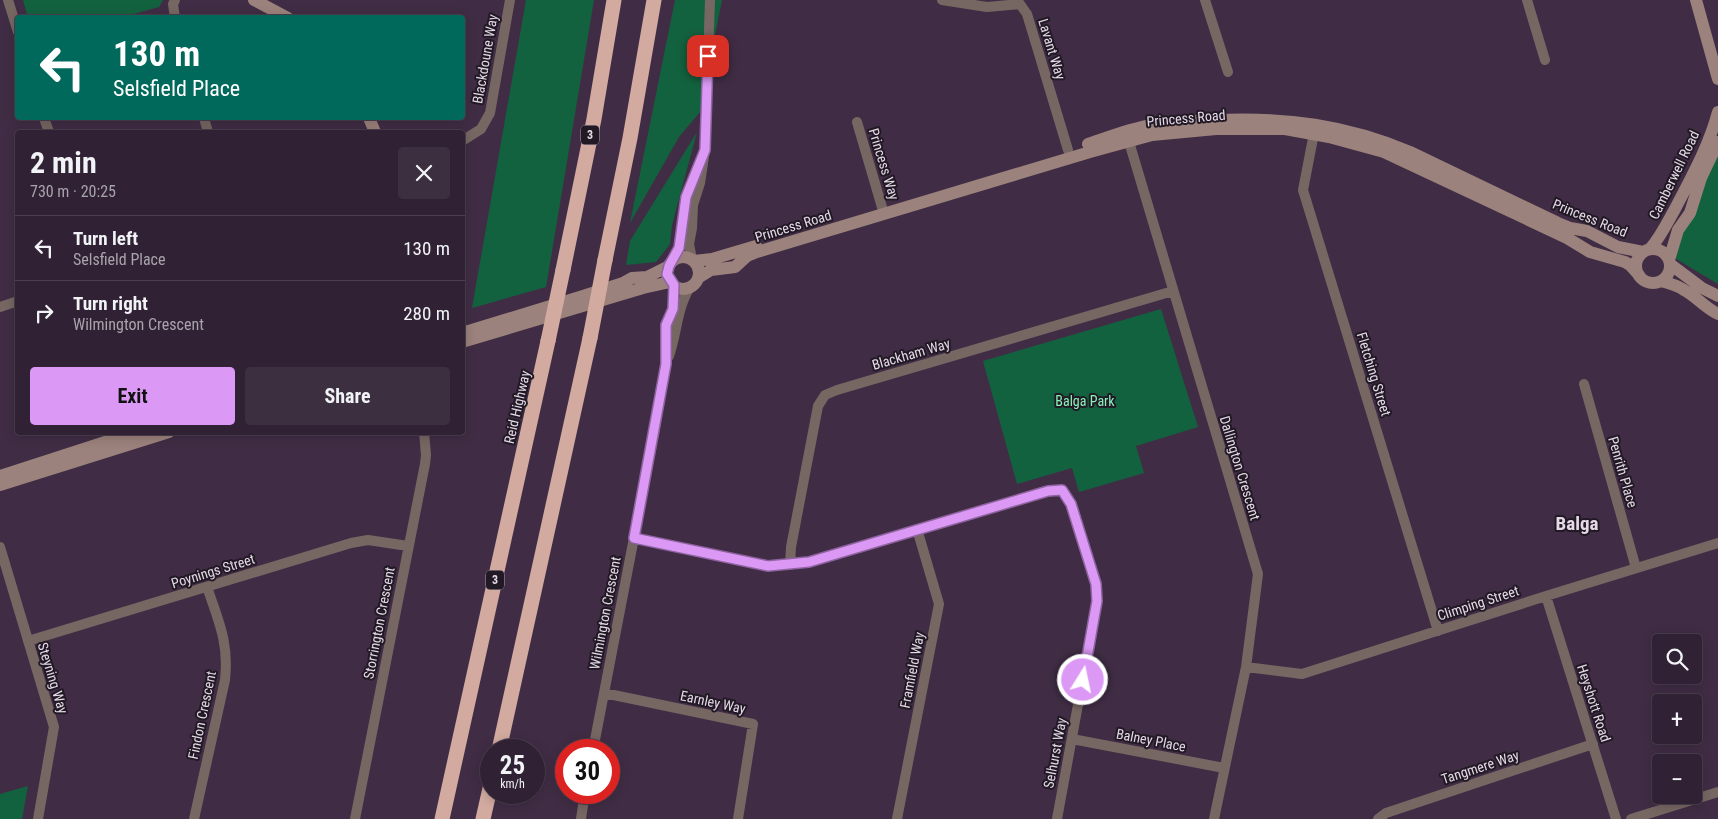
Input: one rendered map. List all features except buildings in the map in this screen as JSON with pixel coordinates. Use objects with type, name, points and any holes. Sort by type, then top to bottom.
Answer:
[{"type":"highway","name":"Reid Highway","points":[[442,819],[563,270],[594,119],[614,0]]},
{"type":"highway","points":[[501,739],[590,338],[630,138],[654,0]]},
{"type":"highway","points":[[484,819],[487,804]]},
{"type":"main road","points":[[254,0],[282,15]]},
{"type":"main road","points":[[1696,0],[1718,79]]},
{"type":"main road","points":[[1704,0],[1718,49]]},
{"type":"main road","name":"Camberwell Road","points":[[1647,250],[1659,238],[1684,192],[1707,143],[1718,112]]},
{"type":"main road","name":"Princess Road","points":[[693,260],[712,259],[883,211],[1128,136],[1150,126],[1194,120],[1238,118],[1290,121],[1384,152],[1567,238],[1590,252],[1625,262],[1639,275]]},
{"type":"main road","name":"Princess Road","points":[[1315,129],[1356,133],[1387,142],[1570,228],[1592,232],[1618,247],[1647,250]]},
{"type":"main road","name":"Princess Road","points":[[694,283],[711,270],[735,267],[747,256],[757,252],[1068,150],[1128,136]]},
{"type":"main road","name":"Camberwell Road","points":[[1670,262],[1678,230],[1690,213],[1701,178],[1718,142]]},
{"type":"main road","points":[[1718,296],[1696,284],[1670,262],[1662,251],[1647,250],[1637,260],[1639,275],[1647,282],[1661,281],[1683,289],[1706,308],[1718,314]]},
{"type":"main road","points":[[684,257],[693,260],[698,269],[694,283],[683,288],[672,284],[643,288],[465,334],[583,296],[632,278],[647,277],[684,257]]},
{"type":"main road","points":[[1661,281],[1668,274],[1670,262]]},
{"type":"main road","points":[[671,263],[667,274],[672,284]]},
{"type":"main road","points":[[0,476],[140,435]]},
{"type":"main road","points":[[0,485],[140,435]]},
{"type":"street","points":[[8,0],[15,22]]},
{"type":"street","points":[[175,0],[173,4],[175,15]]},
{"type":"street","name":"Blackdoune Way","points":[[465,139],[481,129],[490,113],[510,0]]},
{"type":"street","points":[[693,260],[689,244],[693,205],[700,182],[705,150],[710,0]]},
{"type":"street","name":"Lavant Way","points":[[942,0],[987,7],[1021,2],[1027,14],[1068,150]]},
{"type":"street","points":[[1204,0],[1228,72]]},
{"type":"street","points":[[1527,0],[1545,60]]},
{"type":"street","name":"Princess Way","points":[[857,122],[883,211]]},
{"type":"street","name":"Fletching Street","points":[[1315,129],[1303,190],[1438,631]]},
{"type":"street","name":"Dallington Crescent","points":[[1128,136],[1258,574],[1246,668],[1214,819]]},
{"type":"street","points":[[671,263],[679,248],[686,197],[705,150]]},
{"type":"street","name":"Wilmington Crescent","points":[[595,739],[666,364],[674,340],[681,303],[694,283]]},
{"type":"street","name":"Wilmington Crescent","points":[[666,364],[666,325],[673,309],[672,284]]},
{"type":"street","name":"Blackham Way","points":[[790,565],[791,547],[818,406],[825,395],[1173,291]]},
{"type":"street","points":[[0,307],[15,302]]},
{"type":"street","name":"Penrith Place","points":[[1584,384],[1636,568]]},
{"type":"street","name":"Storrington Crescent","points":[[355,819],[425,464],[424,435]]},
{"type":"street","name":"Selhurst Way","points":[[917,529],[1048,491],[1062,490],[1071,504],[1096,584],[1097,601],[1057,819]]},
{"type":"street","points":[[634,538],[768,566],[809,562],[917,529]]},
{"type":"street","name":"Framfield Way","points":[[897,819],[940,604],[917,529]]},
{"type":"street","name":"Poynings Street","points":[[28,641],[351,543],[368,540],[408,546]]},
{"type":"street","name":"Climping Street","points":[[1246,668],[1302,674],[1718,543]]},
{"type":"street","name":"Steyning Way","points":[[0,548],[54,727],[38,819]]},
{"type":"street","name":"Findon Crescent","points":[[194,819],[225,680],[227,661],[225,642],[208,587]]},
{"type":"street","name":"Heyshott Road","points":[[1546,596],[1616,819]]},
{"type":"street","name":"Earnley Way","points":[[604,693],[753,724],[738,819]]},
{"type":"street","name":"Balney Place","points":[[1072,739],[1224,768]]},
{"type":"street","name":"Tangmere Way","points":[[1378,819],[1386,813],[1593,744]]},
{"type":"street","points":[[1631,819],[1718,792]]},
{"type":"street","points":[[581,819],[584,804]]},
{"type":"green space","points":[[23,0],[163,0],[159,7],[130,15],[27,15]]},
{"type":"green space","points":[[526,0],[594,0],[546,287],[472,308]]},
{"type":"green space","points":[[675,0],[722,0],[700,112],[679,137],[630,223]]},
{"type":"green space","points":[[697,132],[672,225],[670,244],[656,262],[626,265],[630,241]]},
{"type":"green space","points":[[1718,152],[1718,284],[1668,254]]},
{"type":"green space","name":"Balga Park","points":[[1161,309],[1198,427],[1136,446],[1144,473],[1079,492],[1072,468],[1017,484],[983,361]]},
{"type":"green space","points":[[28,786],[22,819],[0,819],[0,794]]},
{"type":"district","name":"Balga","points":[[1577,523]]},
{"type":"route","points":[[708,56],[705,150],[686,197],[679,248],[669,266],[667,274],[670,282],[674,285],[673,309],[666,325],[666,364],[634,538],[768,566],[790,565],[809,562],[1048,491],[1062,490],[1071,504],[1096,584],[1097,601],[1083,680]]}]
